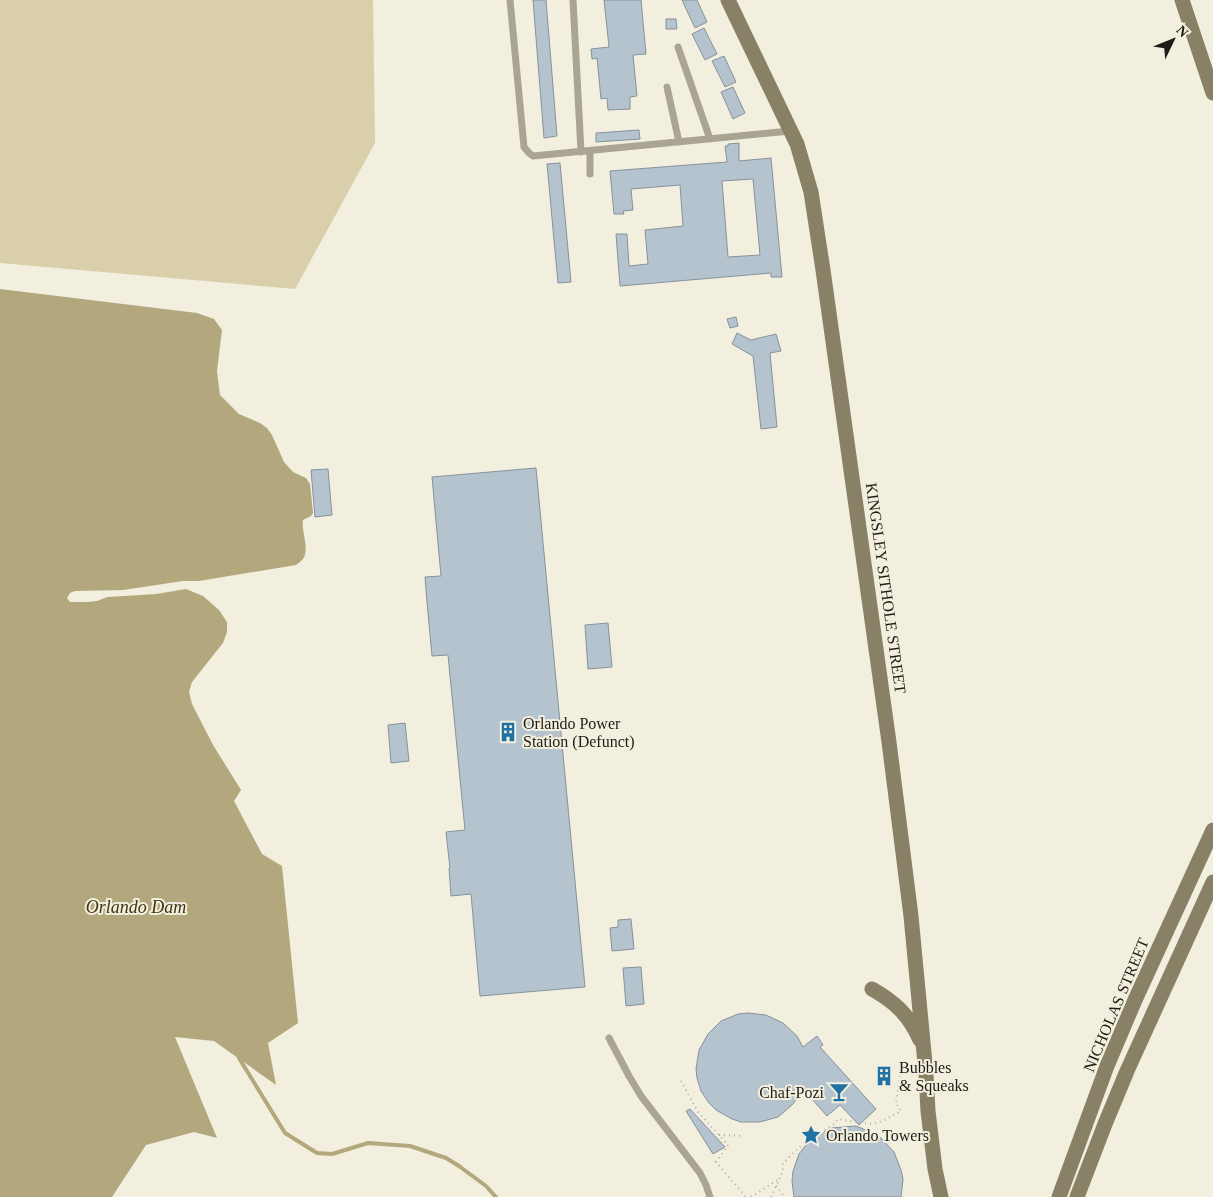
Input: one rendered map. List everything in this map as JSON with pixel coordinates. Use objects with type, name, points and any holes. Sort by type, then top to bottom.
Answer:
[{"type":"street","name":"KINGSLEY SITHOLE STREET","points":[[728,0],[796,144],[811,192],[890,742],[911,916],[928,1111],[935,1169],[941,1197]]},
{"type":"street","points":[[1182,0],[1213,93]]},
{"type":"street","name":"NICHOLAS STREET","points":[[1059,1197],[1107,1066],[1213,830]]},
{"type":"street","points":[[1077,1197],[1127,1071],[1213,882]]},
{"type":"street","points":[[872,989],[898,1006],[918,1034],[923,1048]]},
{"type":"lane","points":[[510,0],[524,147],[533,156],[790,131]]},
{"type":"lane","points":[[573,0],[581,152]]},
{"type":"lane","points":[[678,47],[710,139]]},
{"type":"lane","points":[[666,87],[679,142]]},
{"type":"lane","points":[[590,151],[590,174]]},
{"type":"lane","points":[[609,1038],[641,1096],[700,1173],[710,1197]]},
{"type":"path","points":[[772,1197],[783,1171],[783,1163],[804,1144],[834,1124],[838,1119],[870,1124],[882,1121],[901,1111],[896,1103],[900,1076]]},
{"type":"path","points":[[681,1081],[698,1112],[728,1145],[716,1162],[746,1197]]},
{"type":"path","points":[[718,1134],[744,1136]]},
{"type":"path","points":[[751,1197],[779,1179]]},
{"type":"path","points":[[776,1186],[783,1197]]},
{"type":"shaded area","points":[[0,0],[373,0],[375,143],[295,289],[0,263]]},
{"type":"water","name":"Orlando Dam","points":[[0,289],[197,313],[214,319],[222,330],[217,371],[220,395],[239,414],[267,428],[284,462],[293,472],[306,478],[310,484],[313,513],[303,520],[306,550],[303,559],[296,565],[199,581],[183,581],[123,590],[75,591],[70,593],[67,598],[70,602],[87,602],[107,597],[156,594],[186,589],[203,596],[219,610],[227,622],[227,632],[223,643],[192,682],[189,692],[192,704],[213,745],[241,790],[234,801],[262,854],[282,866],[298,1023],[268,1043],[276,1085],[214,1041],[175,1037],[217,1138],[194,1132],[146,1145],[112,1197],[0,1197]]},
{"type":"building","points":[[533,0],[546,0],[557,136],[544,138]]},
{"type":"building","points":[[604,0],[641,0],[646,54],[633,55],[637,96],[630,97],[630,109],[608,110],[607,98],[601,99],[597,58],[592,59],[591,49],[609,47]]},
{"type":"building","points":[[682,0],[697,0],[707,22],[695,28]]},
{"type":"building","points":[[666,19],[676,19],[677,29],[666,29]]},
{"type":"building","points":[[704,28],[717,54],[705,60],[692,34]]},
{"type":"building","points":[[724,56],[736,82],[725,87],[712,61]]},
{"type":"building","points":[[733,87],[745,113],[733,119],[721,92]]},
{"type":"building","points":[[639,130],[640,139],[596,142],[596,133]]},
{"type":"building","points":[[739,143],[739,161],[771,158],[782,277],[771,277],[771,273],[620,286],[616,234],[627,234],[629,266],[648,264],[645,230],[683,226],[680,185],[631,189],[633,210],[623,211],[624,214],[614,214],[610,171],[727,162],[725,146],[728,146],[728,144]],"holes":[[[753,179],[760,255],[728,257],[722,181]]]},
{"type":"building","points":[[560,163],[571,282],[558,283],[547,164]]},
{"type":"building","points":[[736,317],[738,326],[730,328],[727,319]]},
{"type":"building","points":[[737,333],[751,340],[776,334],[781,351],[770,353],[777,427],[761,429],[753,356],[732,344]]},
{"type":"building","name":"Orlando Power Station (Defunct)","points":[[536,468],[585,987],[480,996],[471,894],[451,896],[446,832],[465,830],[448,655],[432,656],[425,577],[441,576],[432,477]]},
{"type":"building","points":[[328,469],[332,515],[315,517],[311,470]]},
{"type":"building","points":[[608,623],[612,667],[588,669],[585,625]]},
{"type":"building","points":[[405,723],[409,761],[391,763],[388,725]]},
{"type":"building","points":[[631,919],[634,949],[612,951],[610,928],[618,927],[618,920]]},
{"type":"building","points":[[641,967],[644,1004],[626,1006],[623,968]]},
{"type":"building","points":[[738,1014],[766,1015],[783,1023],[797,1036],[803,1047],[817,1036],[823,1045],[820,1047],[876,1109],[859,1125],[840,1105],[827,1116],[804,1090],[792,1105],[778,1117],[760,1122],[741,1122],[716,1110],[701,1091],[697,1078],[696,1069],[699,1050],[708,1034],[721,1021]]},
{"type":"building","points":[[690,1109],[725,1147],[713,1154],[686,1111]]},
{"type":"building","points":[[856,1126],[881,1138],[894,1152],[903,1179],[901,1197],[794,1197],[793,1171],[799,1154],[805,1146],[819,1134],[832,1128]]},
{"type":"waterway","points":[[239,1058],[285,1133],[317,1153],[332,1154],[368,1143],[410,1146],[446,1158],[486,1186],[496,1197]]},
{"type":"place","name":"Orlando Power Station (Defunct)","points":[[508,732]]},
{"type":"place","name":"Bubbles & Squeaks","points":[[884,1076]]},
{"type":"place","name":"Chaf-Pozi","points":[[839,1092]]},
{"type":"place","name":"Orlando Towers","points":[[811,1135]]}]
